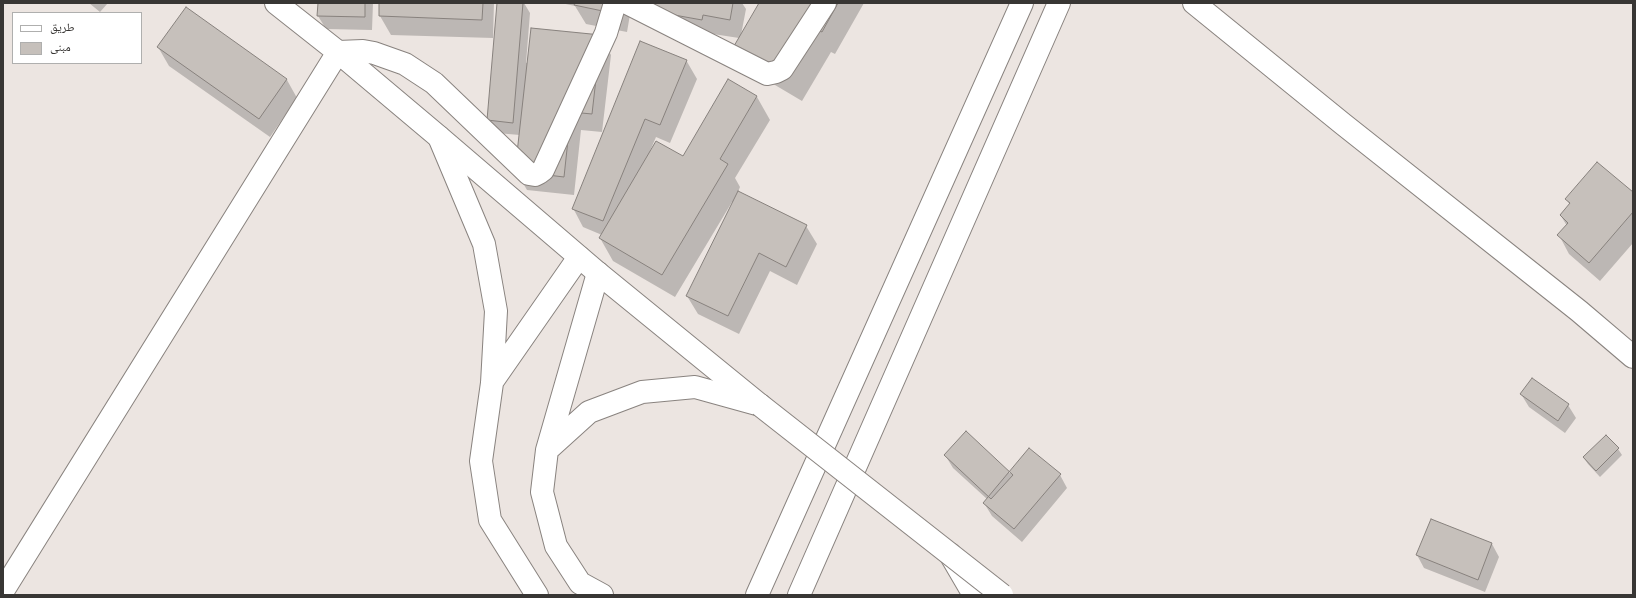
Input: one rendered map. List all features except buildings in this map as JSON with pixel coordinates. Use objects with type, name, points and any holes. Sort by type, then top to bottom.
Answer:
[{"type":"street","points":[[276,3],[338,52],[598,272],[760,405],[1002,595]]},
{"type":"street","points":[[338,52],[374,53],[405,64],[434,83],[529,174],[535,175],[543,170],[606,33],[615,3]]},
{"type":"street","points":[[627,3],[767,74],[782,69],[825,3]]},
{"type":"street","points":[[755,594],[1022,3]]},
{"type":"street","points":[[799,595],[1059,3]]},
{"type":"street","points":[[1194,3],[1343,124],[1579,311],[1633,357]]},
{"type":"street","points":[[3,591],[338,52]]},
{"type":"street","points":[[438,137],[484,244],[496,311],[492,383],[481,461],[490,520],[537,595]]},
{"type":"street","points":[[492,383],[579,256]]},
{"type":"street","points":[[598,272],[547,450],[542,492],[556,546],[580,583],[602,595]]},
{"type":"street","points":[[547,450],[589,412],[642,392],[695,387],[760,405]]},
{"type":"street","points":[[949,553],[974,595]]}]
